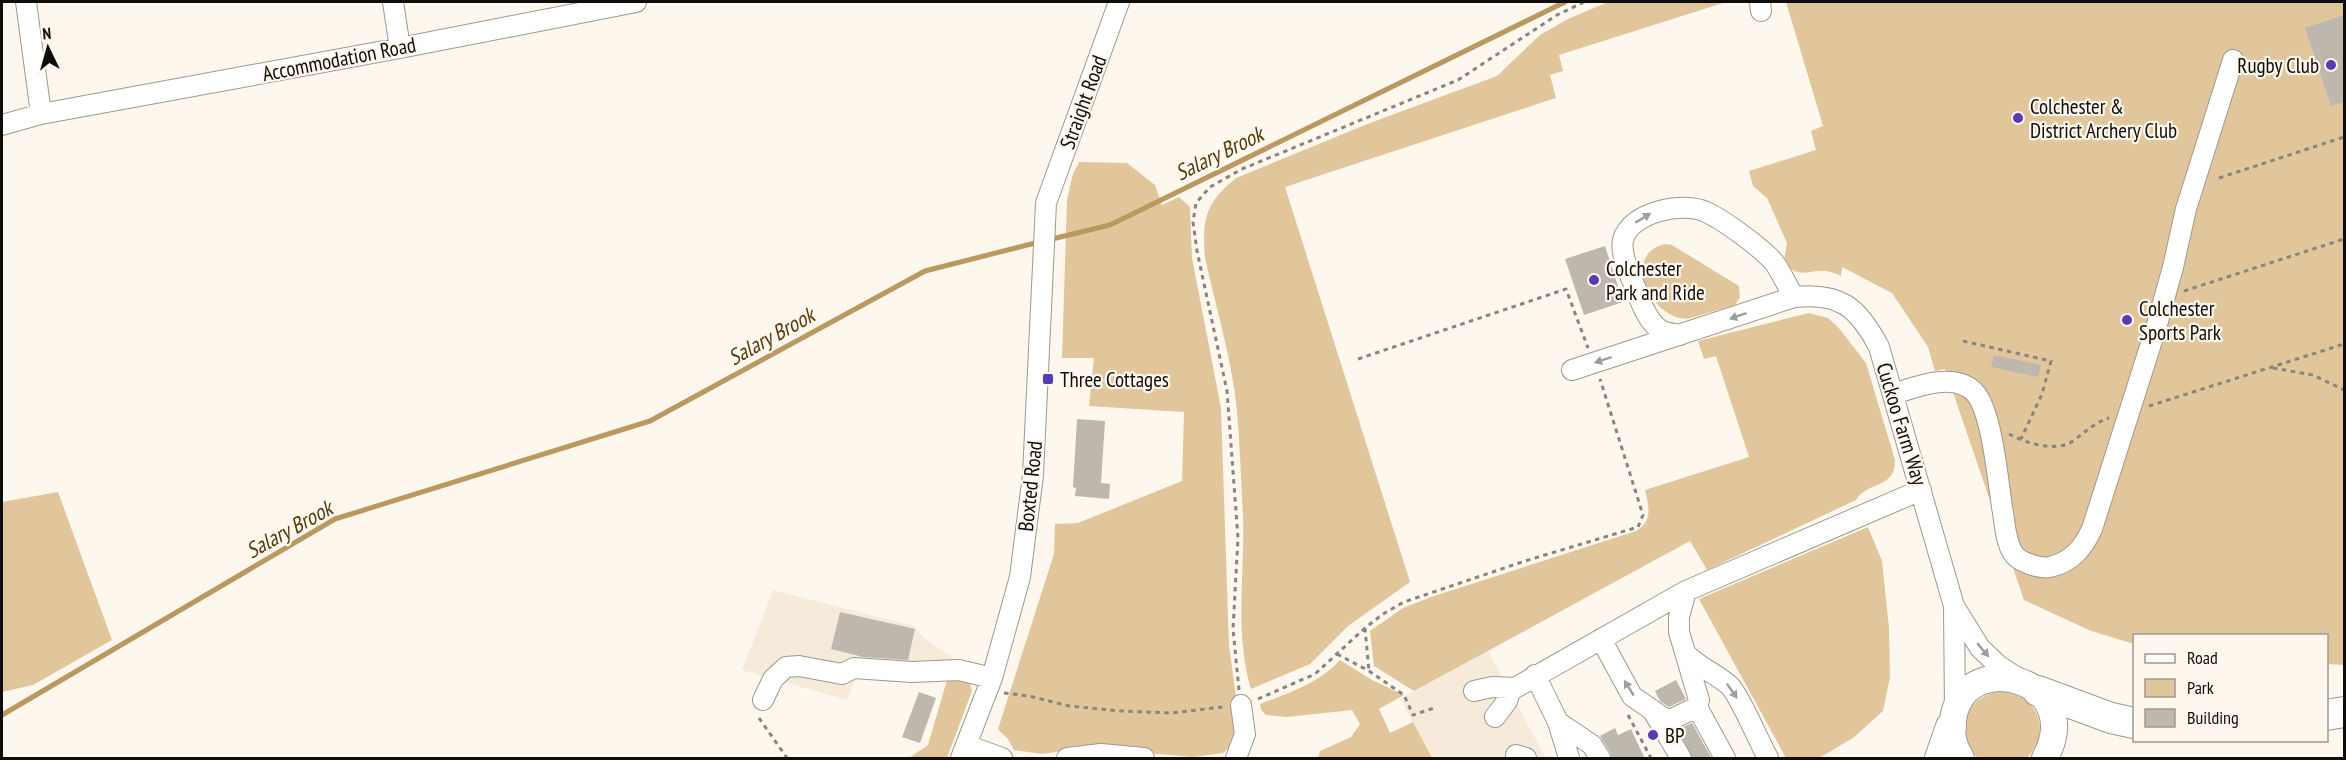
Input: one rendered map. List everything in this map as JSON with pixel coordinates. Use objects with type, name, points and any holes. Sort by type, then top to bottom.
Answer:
[{"type":"highway","points":[[2031,686],[2111,718],[2133,723]]},
{"type":"highway","points":[[2328,715],[2344,712]]},
{"type":"highway","points":[[1940,759],[1953,718]]},
{"type":"main road","points":[[1960,759],[1953,743],[1953,718],[1967,692],[1984,681],[2004,677],[2031,686],[2048,703],[2055,732],[2045,759]]},
{"type":"street","points":[[26,2],[41,114]]},
{"type":"street","points":[[393,2],[400,48]]},
{"type":"street","name":"Accommodation Road","points":[[2,125],[41,114],[636,2]]},
{"type":"street","name":"Straight Road","points":[[1046,203],[1119,2]]},
{"type":"street","points":[[1894,393],[1933,382],[1958,383],[1975,393],[1985,411],[2005,530],[2013,553],[2021,561],[2048,568],[2070,559],[2082,548],[2092,529],[2156,328],[2186,209],[2233,60]]},
{"type":"street","name":"Boxted Road","points":[[963,752],[992,678],[1020,577],[1034,475],[1046,203]]},
{"type":"street","points":[[1572,370],[1680,335],[1794,297],[1773,262],[1747,239],[1705,211],[1678,208],[1643,216],[1626,232],[1622,242],[1627,267],[1645,312],[1661,330],[1680,335]]},
{"type":"street","name":"Cuckoo Farm Way","points":[[1794,297],[1830,298],[1853,309],[1866,322],[1879,346],[1894,393],[1954,606],[1980,648],[1999,666],[2031,686]]},
{"type":"street","points":[[1495,717],[1508,701],[1513,689],[1686,591],[1888,502],[1921,490]]},
{"type":"street","points":[[1601,639],[1632,696],[1651,707],[1668,721],[1696,707],[1699,700],[1688,655],[1681,643],[1679,632],[1679,617],[1686,591]]},
{"type":"street","name":"Cuckoo Farm Way","points":[[1953,718],[1954,606]]},
{"type":"street","points":[[1688,655],[1733,689],[1768,759]]},
{"type":"street","points":[[763,700],[773,679],[786,667],[799,666],[842,674],[854,668],[912,672],[937,669],[959,670],[992,678]]},
{"type":"street","points":[[1535,675],[1558,722],[1569,759]]},
{"type":"street","points":[[1474,691],[1492,687],[1513,689]]},
{"type":"street","points":[[1236,759],[1245,734],[1241,705]]},
{"type":"street","points":[[1651,707],[1681,759]]},
{"type":"street","points":[[1696,707],[1725,759]]},
{"type":"street","points":[[1558,722],[1592,745],[1600,759]]},
{"type":"street","points":[[963,752],[1002,759]]},
{"type":"street","points":[[1066,759],[1101,754],[1144,759]]},
{"type":"path","points":[[1241,705],[1233,630],[1238,538],[1227,391],[1197,251],[1193,222],[1196,203],[1210,187],[1242,169],[1458,80],[1557,15],[1584,2]]},
{"type":"path","points":[[2219,178],[2344,137]]},
{"type":"path","points":[[2182,292],[2344,239]]},
{"type":"path","points":[[1358,359],[1566,289]]},
{"type":"path","points":[[1963,340],[2051,361],[2042,394],[2021,439]]},
{"type":"path","points":[[2146,407],[2344,344]]},
{"type":"path","points":[[2268,368],[2313,375],[2344,390]]},
{"type":"path","points":[[2005,432],[2050,447],[2070,443],[2100,421],[2116,416]]},
{"type":"path","points":[[992,678],[1002,693],[1029,696],[1069,706],[1171,713],[1241,705],[1264,698],[1315,674],[1365,628],[1404,602],[1525,561],[1638,527],[1643,515],[1631,474]]},
{"type":"path","points":[[1365,628],[1369,671]]},
{"type":"path","points":[[1337,654],[1369,671],[1404,695],[1413,715],[1437,707]]},
{"type":"path","points":[[763,700],[759,718],[787,759]]},
{"type":"shaded area","points":[[773,590],[914,626],[923,637],[953,658],[948,675],[858,673],[847,700],[742,670]]},
{"type":"shaded area","points":[[1488,651],[1546,758],[1432,758],[1400,699]]},
{"type":"green space","points":[[1608,2],[1726,2],[1559,55],[1563,71],[1550,75],[1556,98],[1285,187],[1410,582],[1348,626],[1310,664],[1251,689],[1243,646],[1241,603],[1243,516],[1235,392],[1205,258],[1205,223],[1212,204],[1236,178],[1370,123],[1497,76],[1540,35],[1568,19]]},
{"type":"green space","name":"Colchester Sports Park","points":[[1786,2],[2344,2],[2344,665],[2328,664],[2328,634],[2133,634],[2133,644],[2091,631],[2024,600],[1945,369],[1935,371],[1928,347],[1892,293],[1842,267],[1841,276],[1827,271],[1804,273],[1794,271],[1784,261],[1787,243],[1767,198],[1753,186],[1749,171],[1816,150],[1811,131],[1823,126]]},
{"type":"green space","points":[[1079,162],[1127,163],[1155,185],[1162,205],[1179,197],[1190,207],[1192,258],[1221,408],[1229,646],[1238,710],[1235,743],[1223,753],[1193,757],[1083,748],[1042,754],[1014,750],[1008,739],[998,729],[1054,554],[1055,524],[1078,523],[1182,481],[1184,412],[1089,406],[1094,358],[1062,358],[1067,199],[1073,174]]},
{"type":"green space","points":[[1666,244],[1672,245],[1739,286],[1740,297],[1735,305],[1687,319],[1674,316],[1662,309],[1652,298],[1645,285],[1643,272],[1645,260],[1652,250]]},
{"type":"green space","points":[[1809,313],[1828,318],[1838,327],[1866,363],[1895,460],[1891,476],[1861,494],[1856,500],[1707,570],[1690,541],[1414,691],[1374,666],[1370,631],[1403,608],[1636,531],[1647,518],[1645,490],[1749,457],[1716,356],[1704,359],[1698,341]]},
{"type":"green space","points":[[58,492],[112,640],[33,685],[2,692],[2,502]]},
{"type":"green space","points":[[1868,527],[1882,561],[1889,628],[1890,677],[1883,711],[1853,738],[1819,758],[1786,758],[1699,599]]},
{"type":"green space","points":[[1340,660],[1372,680],[1404,695],[1379,709],[1390,733],[1413,722],[1432,758],[1318,758],[1320,751],[1351,737],[1360,724],[1352,710],[1287,717],[1266,715],[1261,710],[1260,704],[1313,681]]},
{"type":"green space","points":[[958,677],[969,681],[972,691],[947,758],[909,758],[928,745],[947,680]]},
{"type":"green space","points":[[2002,691],[2015,694],[2025,700],[2038,716],[2039,737],[2035,748],[2027,758],[1978,758],[1970,748],[1964,726],[1971,707],[1989,694]]},
{"type":"building","name":"Rugby Club","points":[[2344,15],[2344,102],[2331,106],[2305,28]]},
{"type":"building","name":"Colchester Park and Ride","points":[[1605,246],[1623,302],[1584,315],[1565,259]]},
{"type":"building","points":[[1994,355],[2041,365],[2038,377],[1991,367]]},
{"type":"building","points":[[1077,419],[1105,421],[1101,483],[1110,484],[1109,499],[1075,496],[1076,488],[1073,487]]},
{"type":"building","points":[[840,612],[915,629],[908,660],[863,657],[831,649]]},
{"type":"building","points":[[1676,680],[1686,699],[1669,707],[1660,701],[1655,691]]},
{"type":"building","points":[[919,692],[936,698],[920,743],[902,737]]},
{"type":"building","points":[[1692,723],[1712,759],[1693,759],[1678,729]]},
{"type":"building","points":[[1615,728],[1618,735],[1631,729],[1645,759],[1612,759],[1600,736]]},
{"type":"waterway","name":"Salary Brook","points":[[1048,240],[1110,225],[1565,2]]},
{"type":"waterway","name":"Salary Brook","points":[[2,715],[335,519],[650,421],[925,271],[1039,242]]},
{"type":"place","name":"Rugby Club","points":[[2331,65]]},
{"type":"place","name":"Colchester & District Archery Club","points":[[2018,118]]},
{"type":"place","name":"Colchester Park and Ride","points":[[1594,280]]},
{"type":"place","name":"Colchester Sports Park","points":[[2127,320]]},
{"type":"place","name":"Three Cottages","points":[[1048,379]]},
{"type":"place","name":"BP","points":[[1653,735]]}]
